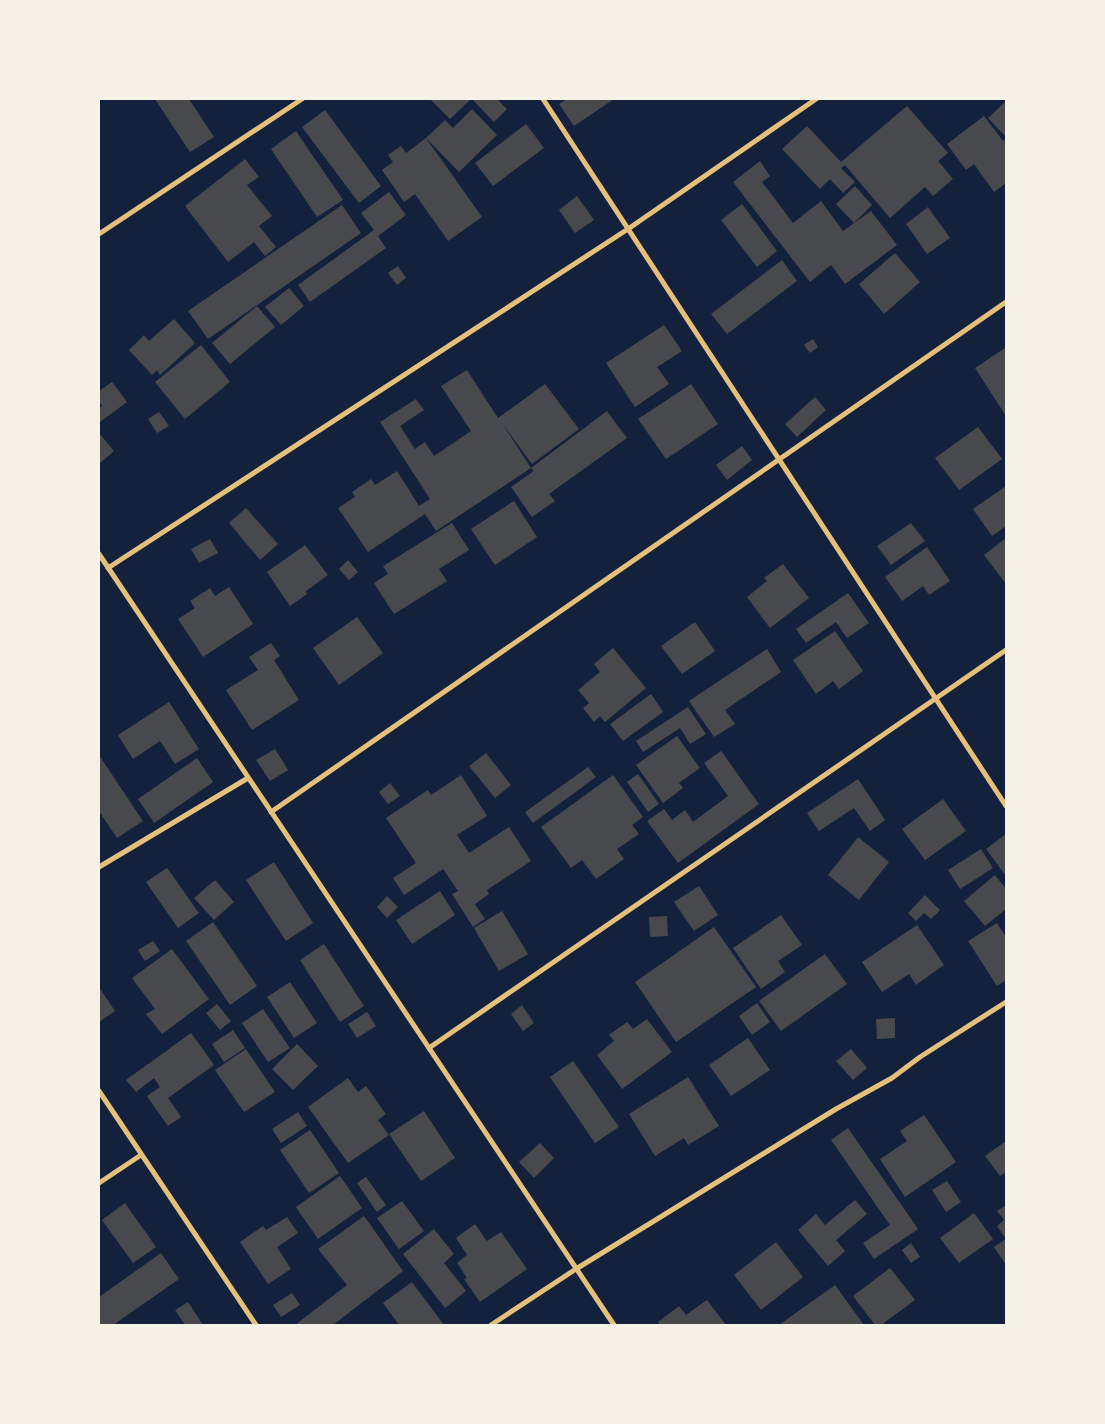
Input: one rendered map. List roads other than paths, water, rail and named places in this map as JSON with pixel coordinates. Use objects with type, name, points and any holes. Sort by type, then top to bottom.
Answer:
[{"type":"street","points":[[99,234],[302,99]]},
{"type":"street","points":[[543,99],[1006,806]]},
{"type":"street","points":[[108,568],[628,229],[816,99]]},
{"type":"street","points":[[271,812],[1006,302]]},
{"type":"street","points":[[99,554],[614,1325]]},
{"type":"street","points":[[429,1048],[1006,650]]},
{"type":"street","points":[[99,867],[248,778]]},
{"type":"street","points":[[491,1325],[576,1269],[836,1109],[892,1078],[920,1057],[1006,1002]]},
{"type":"street","points":[[99,1091],[256,1325]]},
{"type":"street","points":[[99,1183],[141,1155]]}]
